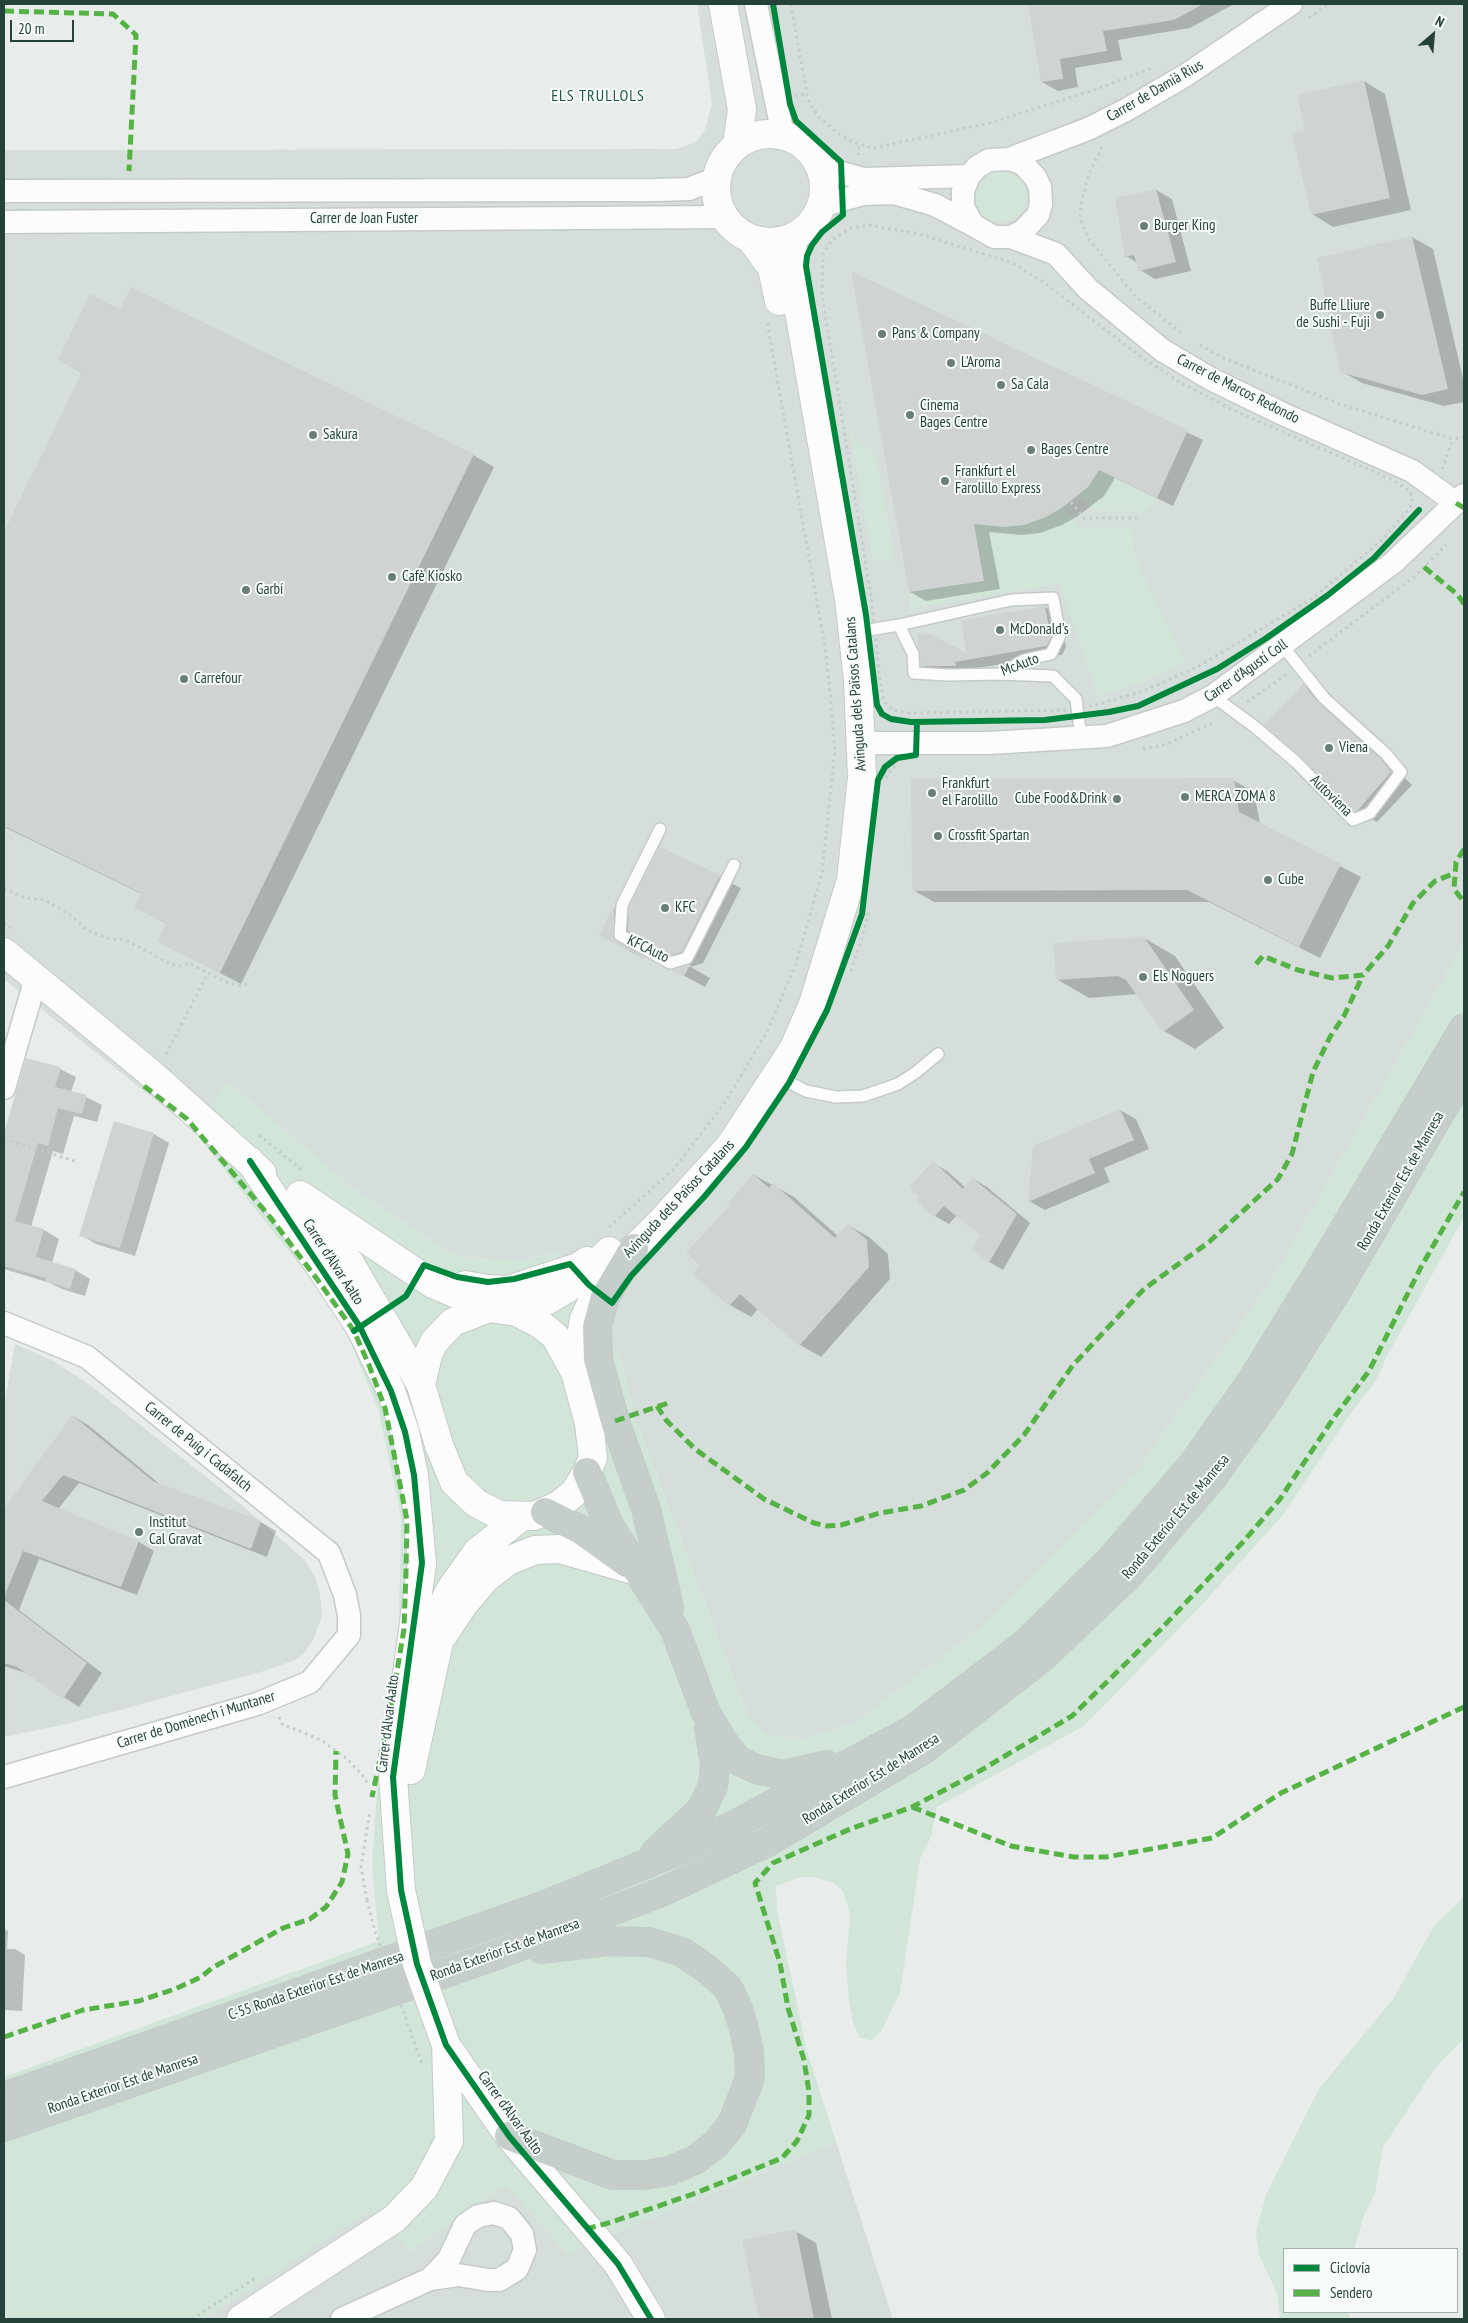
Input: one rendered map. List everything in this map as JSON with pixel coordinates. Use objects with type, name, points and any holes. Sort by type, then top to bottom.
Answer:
[{"type":"highway","name":"Ronda Exterior Est de Manresa","points":[[682,1849],[736,1824],[912,1730],[1024,1644],[1111,1559],[1194,1464],[1248,1385],[1305,1294],[1464,1028]]},
{"type":"highway","name":"Ronda Exterior Est de Manresa","points":[[4,2126],[498,1954],[664,1891],[766,1843],[926,1748],[1043,1657],[1130,1574],[1212,1478],[1270,1397],[1338,1290],[1464,1072]]},
{"type":"highway","points":[[618,1241],[597,1327],[598,1359],[615,1421],[646,1509],[675,1630],[706,1714],[738,1761],[756,1769],[783,1775],[863,1757]]},
{"type":"highway","points":[[587,1472],[609,1525],[675,1630]]},
{"type":"highway","points":[[533,1514],[581,1530],[639,1571]]},
{"type":"highway","points":[[641,1866],[702,1809],[714,1786],[714,1755],[706,1714]]},
{"type":"highway","name":"C-55 Ronda Exterior Est de Manresa","points":[[4,2097],[548,1904],[682,1849]]},
{"type":"highway","points":[[498,1954],[608,1940],[649,1942],[682,1952],[728,1988],[738,2009],[749,2052],[750,2078],[732,2124],[716,2144],[695,2160],[669,2171],[645,2175],[612,2175],[509,2136]]},
{"type":"street","points":[[723,4],[742,109],[737,145]]},
{"type":"street","points":[[756,4],[774,135]]},
{"type":"street","name":"Carrer de Damià Rius","points":[[1009,159],[1088,128],[1126,110],[1186,75],[1290,4]]},
{"type":"street","points":[[742,109],[752,122],[774,135],[805,146],[820,167],[824,186],[822,206],[810,224],[794,237],[772,242],[750,238],[736,229],[725,217],[716,194],[717,178],[724,160],[737,145],[748,139],[774,135]]},
{"type":"street","points":[[822,206],[863,194],[894,193],[935,205],[994,237],[1011,237],[1032,224],[1041,204],[1040,187],[1035,176],[1023,164],[1009,159],[989,160],[977,167],[969,176],[963,191],[963,208],[972,225]]},
{"type":"street","points":[[820,167],[864,179],[969,176]]},
{"type":"street","name":"Carrer de Joan Fuster","points":[[4,191],[656,190],[689,189],[717,178]]},
{"type":"street","name":"Carrer de Joan Fuster","points":[[4,222],[725,217]]},
{"type":"street","name":"Avinguda dels Països Catalans","points":[[771,1073],[794,1048],[813,1004],[848,895],[858,828],[862,744],[854,633],[798,305],[789,268],[794,237]]},
{"type":"street","name":"Carrer de Marcos Redondo","points":[[1011,237],[1056,254],[1088,289],[1123,321],[1170,355],[1210,379],[1283,414],[1412,471],[1460,499]]},
{"type":"street","name":"Avinguda dels Països Catalans","points":[[575,1372],[584,1319],[603,1280],[618,1241],[730,1146],[771,1073],[810,970],[837,877],[844,838],[854,633],[810,452],[772,268],[750,238]]},
{"type":"street","name":"Carrer d'Agustí Coll","points":[[862,744],[988,743],[1078,721],[1107,736],[1184,711],[1213,696],[1394,562],[1460,499]]},
{"type":"street","name":"Carrer d'Alvar Aalto","points":[[8,940],[36,978],[148,1071],[250,1161],[350,1263],[421,1385],[439,1445],[454,1482],[476,1503],[499,1515],[533,1514]]},
{"type":"street","points":[[4,1088],[36,978]]},
{"type":"street","name":"Carrer d'Alvar Aalto","points":[[250,1161],[433,1284],[489,1308]]},
{"type":"street","name":"Carrer d'Alvar Aalto","points":[[250,1161],[360,1327],[391,1391],[405,1432],[414,1475],[422,1563],[393,1777],[401,1890],[417,1964],[446,2045],[509,2136],[618,2264],[651,2319]]},
{"type":"street","points":[[405,1266],[431,1273],[462,1285],[508,1290],[578,1267],[618,1241]]},
{"type":"street","points":[[517,1312],[548,1300],[578,1282],[618,1241]]},
{"type":"street","points":[[421,1385],[428,1355],[434,1342],[453,1322],[489,1308],[517,1312],[540,1324],[555,1336],[575,1372],[590,1432],[593,1458],[587,1472]]},
{"type":"street","name":"Carrer de Puig i Cadafalch","points":[[4,1323],[87,1357],[329,1553],[345,1595],[349,1615]]},
{"type":"street","points":[[422,1563],[439,1445]]},
{"type":"street","name":"Carrer d'Alvar Aalto","points":[[398,1839],[414,1754],[439,1642],[438,1615],[450,1590],[478,1552],[533,1514],[559,1505],[574,1493],[587,1472]]},
{"type":"street","points":[[439,1642],[464,1604],[485,1579],[508,1561],[535,1550],[560,1549],[639,1571]]},
{"type":"street","name":"Carrer de Domènech i Muntaner","points":[[4,1777],[269,1699],[310,1682],[349,1635],[349,1615]]},
{"type":"street","points":[[241,2319],[394,2219],[424,2188],[449,2141],[446,2045]]},
{"type":"street","points":[[342,2319],[430,2279]]},
{"type":"lane","name":"McAuto","points":[[854,633],[1011,600],[1054,598],[1060,636],[1051,654],[1024,660],[1000,674],[914,673],[913,654],[899,625]]},
{"type":"lane","name":"Autoviena","points":[[1213,696],[1255,727],[1296,762],[1353,820],[1370,813],[1402,772],[1386,754],[1324,698],[1282,645]]},
{"type":"lane","points":[[1000,674],[1053,676],[1076,699],[1078,721]]},
{"type":"lane","name":"KFCAuto","points":[[660,829],[622,905],[620,936],[670,962],[687,958],[734,865]]},
{"type":"lane","points":[[771,1073],[806,1091],[836,1097],[863,1096],[898,1084],[938,1054]]},
{"type":"path","points":[[791,4],[808,100],[819,117],[836,132],[852,142],[873,148],[990,123],[1097,89],[1155,66]]},
{"type":"path","points":[[1306,20],[1329,4]]},
{"type":"path","points":[[789,95],[790,104]]},
{"type":"path","points":[[1110,142],[1102,147],[1089,174],[1082,199],[1080,218],[1089,239],[1116,276],[1148,308],[1184,336],[1223,358],[1288,385],[1453,439],[1464,437]]},
{"type":"path","points":[[823,301],[824,254],[833,239],[852,228],[869,226],[888,227],[952,244],[1012,263],[1043,282],[1140,356],[1181,383],[1231,409],[1395,481],[1410,492],[1413,498],[1410,508],[1382,540],[1313,598],[1201,665],[1078,721],[1061,718]]},
{"type":"path","points":[[618,1241],[724,1104],[767,1032],[797,961],[822,873],[835,750],[829,681],[825,647],[766,321]]},
{"type":"path","points":[[1070,502],[1084,518],[1139,518]]},
{"type":"path","points":[[1374,558],[1413,516]]},
{"type":"path","points":[[1296,617],[1359,570]]},
{"type":"path","points":[[863,598],[854,633],[879,709]]},
{"type":"path","points":[[924,712],[1078,721],[1094,714]]},
{"type":"path","points":[[881,782],[885,767],[897,758],[916,756],[917,743]]},
{"type":"path","points":[[881,782],[892,768],[903,762]]},
{"type":"path","points":[[4,888],[25,898],[45,900],[72,916],[87,930],[107,938],[128,941],[170,964],[181,966],[189,963],[241,986],[251,983]]},
{"type":"path","points":[[856,932],[863,905]]},
{"type":"path","points":[[4,922],[8,940]]},
{"type":"path","points":[[168,1052],[208,973]]},
{"type":"path","points":[[256,1133],[309,1176]]},
{"type":"path","points":[[4,1139],[78,1162]]},
{"type":"path","points":[[269,1699],[282,1724],[321,1740],[346,1758],[364,1778],[370,1790]]},
{"type":"path","points":[[371,1806],[361,1867],[367,1900],[375,1931],[424,2071]]},
{"type":"path","points":[[192,2319],[263,2274]]},
{"type":"shaded area","points":[[697,4],[1464,4],[1464,943],[1273,1278],[1138,1469],[978,1630],[854,1724],[803,1739],[769,1736],[747,1714],[636,1421],[621,1361],[559,1252],[520,1261],[455,1256],[354,1190],[228,1082],[194,1131],[4,979],[4,150],[676,149],[696,142],[705,130],[712,103]]},
{"type":"shaded area","name":"Institut Cal Gravat","points":[[15,1344],[53,1361],[86,1382],[244,1507],[305,1560],[315,1577],[320,1595],[322,1616],[314,1638],[304,1654],[293,1661],[264,1671],[71,1723],[4,1737],[4,1406]]},
{"type":"shaded area","points":[[836,2142],[893,2319],[204,2319],[370,2210],[410,2251],[505,2184],[567,2253]]},
{"type":"green space","points":[[995,170],[1005,170],[1014,174],[1022,182],[1026,196],[1022,210],[1014,218],[1005,222],[995,222],[986,218],[978,210],[974,201],[974,191],[978,182],[986,174]]},
{"type":"green space","points":[[850,433],[876,456],[894,557],[873,561]]},
{"type":"green space","points":[[1099,470],[1157,498],[1145,511],[1095,511],[1078,496],[1088,487]]},
{"type":"green space","points":[[1063,507],[1081,529],[1132,527],[1135,558],[1186,662],[1135,685],[1098,696],[1059,584],[911,609],[909,592],[984,581],[974,523],[1046,517]]},
{"type":"green space","points":[[1464,943],[1464,1217],[1386,1358],[1376,1381],[1346,1420],[1282,1516],[1198,1609],[1084,1726],[937,1807],[931,1837],[920,1859],[900,1993],[881,2032],[872,2040],[860,2038],[854,2026],[849,2002],[846,1965],[850,1914],[843,1891],[834,1883],[812,1877],[801,1877],[776,1886],[777,1910],[807,2051],[836,2142],[567,2253],[505,2185],[410,2251],[370,2211],[204,2319],[4,2319],[4,2077],[379,1941],[372,1865],[378,1775],[399,1620],[401,1515],[378,1409],[339,1315],[194,1131],[228,1082],[354,1190],[455,1256],[520,1261],[559,1252],[621,1361],[636,1421],[747,1714],[769,1736],[803,1739],[854,1724],[978,1630],[1138,1469],[1273,1278]]},
{"type":"green space","points":[[1464,1897],[1464,2038],[1436,2067],[1383,2147],[1375,2193],[1363,2218],[1354,2248],[1283,2248],[1283,2313],[1349,2313],[1350,2319],[1280,2319],[1277,2293],[1260,2258],[1257,2243],[1256,2231],[1266,2195],[1318,2090],[1393,1999],[1434,1926]]},
{"type":"building","points":[[1028,4],[1203,4],[1174,20],[1103,31],[1107,51],[1060,59],[1063,79],[1041,82]]},
{"type":"building","points":[[1364,80],[1390,198],[1311,215],[1292,133],[1305,130],[1297,95]]},
{"type":"building","points":[[1156,189],[1176,262],[1139,271],[1134,255],[1125,257],[1115,198]]},
{"type":"building","name":"Buffe Lliure de Sushi - Fuji","points":[[1412,236],[1448,389],[1422,395],[1340,372],[1317,258]]},
{"type":"building","name":"Bages Centre","points":[[851,271],[1188,430],[1157,498],[1099,470],[1088,487],[1063,507],[1046,517],[1024,525],[1004,527],[974,524],[984,581],[909,592]]},
{"type":"building","name":"Carrefour","points":[[131,287],[474,454],[220,973],[157,942],[166,923],[134,908],[141,893],[4,826],[4,532],[82,372],[58,360],[90,294],[120,309]]},
{"type":"building","points":[[1045,606],[1051,638],[1046,646],[955,662],[956,666],[921,666],[917,633],[931,634],[966,653],[961,620]]},
{"type":"building","name":"Viena","points":[[1303,684],[1319,703],[1381,759],[1391,772],[1358,810],[1355,811],[1301,757],[1264,725]]},
{"type":"building","points":[[1234,778],[1239,812],[1341,864],[1299,947],[1187,890],[912,891],[911,779]]},
{"type":"building","points":[[660,847],[720,875],[682,952],[671,955],[628,931],[629,907]]},
{"type":"building","points":[[614,906],[614,939],[647,959],[599,936]]},
{"type":"building","points":[[1144,937],[1194,1010],[1163,1032],[1126,980],[1118,976],[1056,980],[1053,943]]},
{"type":"building","points":[[690,965],[684,976],[671,970],[672,970]]},
{"type":"building","points":[[26,1058],[61,1067],[55,1087],[87,1095],[82,1114],[58,1108],[48,1146],[38,1143],[15,1221],[44,1229],[36,1257],[76,1269],[70,1289],[45,1281],[46,1278],[4,1266],[4,1133]]},
{"type":"building","points":[[1120,1109],[1134,1140],[1089,1159],[1095,1173],[1028,1202],[1033,1146]]},
{"type":"building","points":[[114,1121],[154,1133],[120,1248],[79,1236]]},
{"type":"building","points":[[933,1161],[963,1189],[972,1178],[1017,1214],[989,1263],[971,1249],[981,1236],[944,1206],[934,1217],[916,1201],[920,1197],[909,1187]]},
{"type":"building","points":[[753,1174],[769,1188],[773,1183],[835,1238],[848,1224],[867,1240],[869,1267],[799,1346],[740,1294],[729,1306],[692,1274],[700,1265],[686,1253],[729,1206],[727,1204]]},
{"type":"building","points":[[72,1415],[153,1481],[261,1521],[251,1549],[63,1475],[42,1501],[139,1541],[121,1587],[23,1551],[4,1597],[4,1509]]},
{"type":"building","points":[[4,1600],[87,1663],[63,1699],[17,1667],[4,1663]]},
{"type":"building","points":[[796,2229],[814,2319],[759,2319],[742,2240]]},
{"type":"marked path","points":[[4,11],[113,14],[136,35],[129,171]]},
{"type":"marked path","points":[[1456,503],[1464,508]]},
{"type":"marked path","points":[[1424,567],[1458,595],[1464,604]]},
{"type":"marked path","points":[[1464,849],[1456,862],[1454,889],[1464,902]]},
{"type":"marked path","points":[[1256,964],[1263,956],[1298,970],[1332,978],[1363,975],[1388,946],[1413,903],[1435,881],[1455,873]]},
{"type":"marked path","points":[[657,1406],[666,1420],[695,1449],[764,1499],[814,1523],[826,1526],[841,1525],[880,1513],[921,1506],[964,1490],[987,1473],[1024,1435],[1073,1365],[1144,1289],[1209,1242],[1278,1179],[1292,1154],[1313,1072],[1330,1037],[1344,1016],[1363,975]]},
{"type":"marked path","points":[[144,1086],[187,1119],[270,1217],[317,1279],[354,1331],[385,1408],[407,1520],[406,1572],[404,1629],[391,1707],[372,1797]]},
{"type":"marked path","points":[[586,2229],[696,2193],[782,2158],[797,2141],[809,2115],[809,2092],[804,2060],[788,2008],[780,1963],[755,1883],[773,1863],[850,1829],[912,1807],[973,1775],[1072,1716],[1161,1629],[1242,1543],[1280,1499],[1333,1419],[1369,1371],[1421,1267],[1464,1192]]},
{"type":"marked path","points":[[615,1421],[668,1403]]},
{"type":"marked path","points":[[912,1807],[1011,1846],[1074,1857],[1106,1857],[1212,1838],[1281,1793],[1464,1707]]},
{"type":"marked path","points":[[4,2037],[83,2010],[139,2001],[175,1989],[201,1977],[212,1968],[283,1928],[310,1919],[326,1907],[342,1882],[348,1854],[335,1795],[336,1751]]},
{"type":"cycle path","points":[[773,4],[790,104],[796,121],[841,162],[843,215],[822,232],[812,245],[807,256],[806,266],[866,615],[877,705],[882,714],[891,719],[911,722],[1045,720],[1109,712],[1138,706],[1217,669],[1265,639],[1328,595],[1374,558],[1419,510]]},
{"type":"cycle path","points":[[354,1331],[406,1296],[424,1265],[457,1277],[488,1282],[514,1279],[570,1264],[589,1285],[612,1303],[631,1276],[704,1197],[746,1147],[789,1083],[827,1010],[862,914],[878,780],[885,767],[897,758],[916,755],[917,722]]},
{"type":"cycle path","points":[[250,1161],[360,1327],[391,1391],[405,1432],[414,1475],[422,1563],[393,1777],[401,1890],[417,1964],[446,2045],[509,2136],[618,2264],[651,2319]]},
{"type":"place","name":"Burger King","points":[[1144,226]]},
{"type":"place","name":"Buffe Lliure de Sushi - Fuji","points":[[1380,315]]},
{"type":"place","name":"Pans & Company","points":[[882,334]]},
{"type":"place","name":"L'Aroma","points":[[951,363]]},
{"type":"place","name":"Sa Cala","points":[[1001,385]]},
{"type":"place","name":"Cinema Bages Centre","points":[[910,415]]},
{"type":"place","name":"Sakura","points":[[313,435]]},
{"type":"place","name":"Bages Centre","points":[[1031,450]]},
{"type":"place","name":"Frankfurt el Farolillo Express","points":[[945,481]]},
{"type":"place","name":"Cafè Kiosko","points":[[392,577]]},
{"type":"place","name":"Garbí","points":[[246,590]]},
{"type":"place","name":"McDonald's","points":[[1000,630]]},
{"type":"place","name":"Carrefour","points":[[184,679]]},
{"type":"place","name":"Viena","points":[[1329,748]]},
{"type":"place","name":"Frankfurt el Farolillo","points":[[932,793]]},
{"type":"place","name":"MERCA ZOMA 8","points":[[1185,797]]},
{"type":"place","name":"Cube Food&Drink","points":[[1117,799]]},
{"type":"place","name":"Crossfit Spartan","points":[[938,836]]},
{"type":"place","name":"Cube","points":[[1268,880]]},
{"type":"place","name":"KFC","points":[[665,908]]},
{"type":"place","name":"Els Noguers","points":[[1143,977]]},
{"type":"place","name":"Institut Cal Gravat","points":[[139,1532]]},
{"type":"district","name":"ELS TRULLOLS","points":[[598,96]]}]
